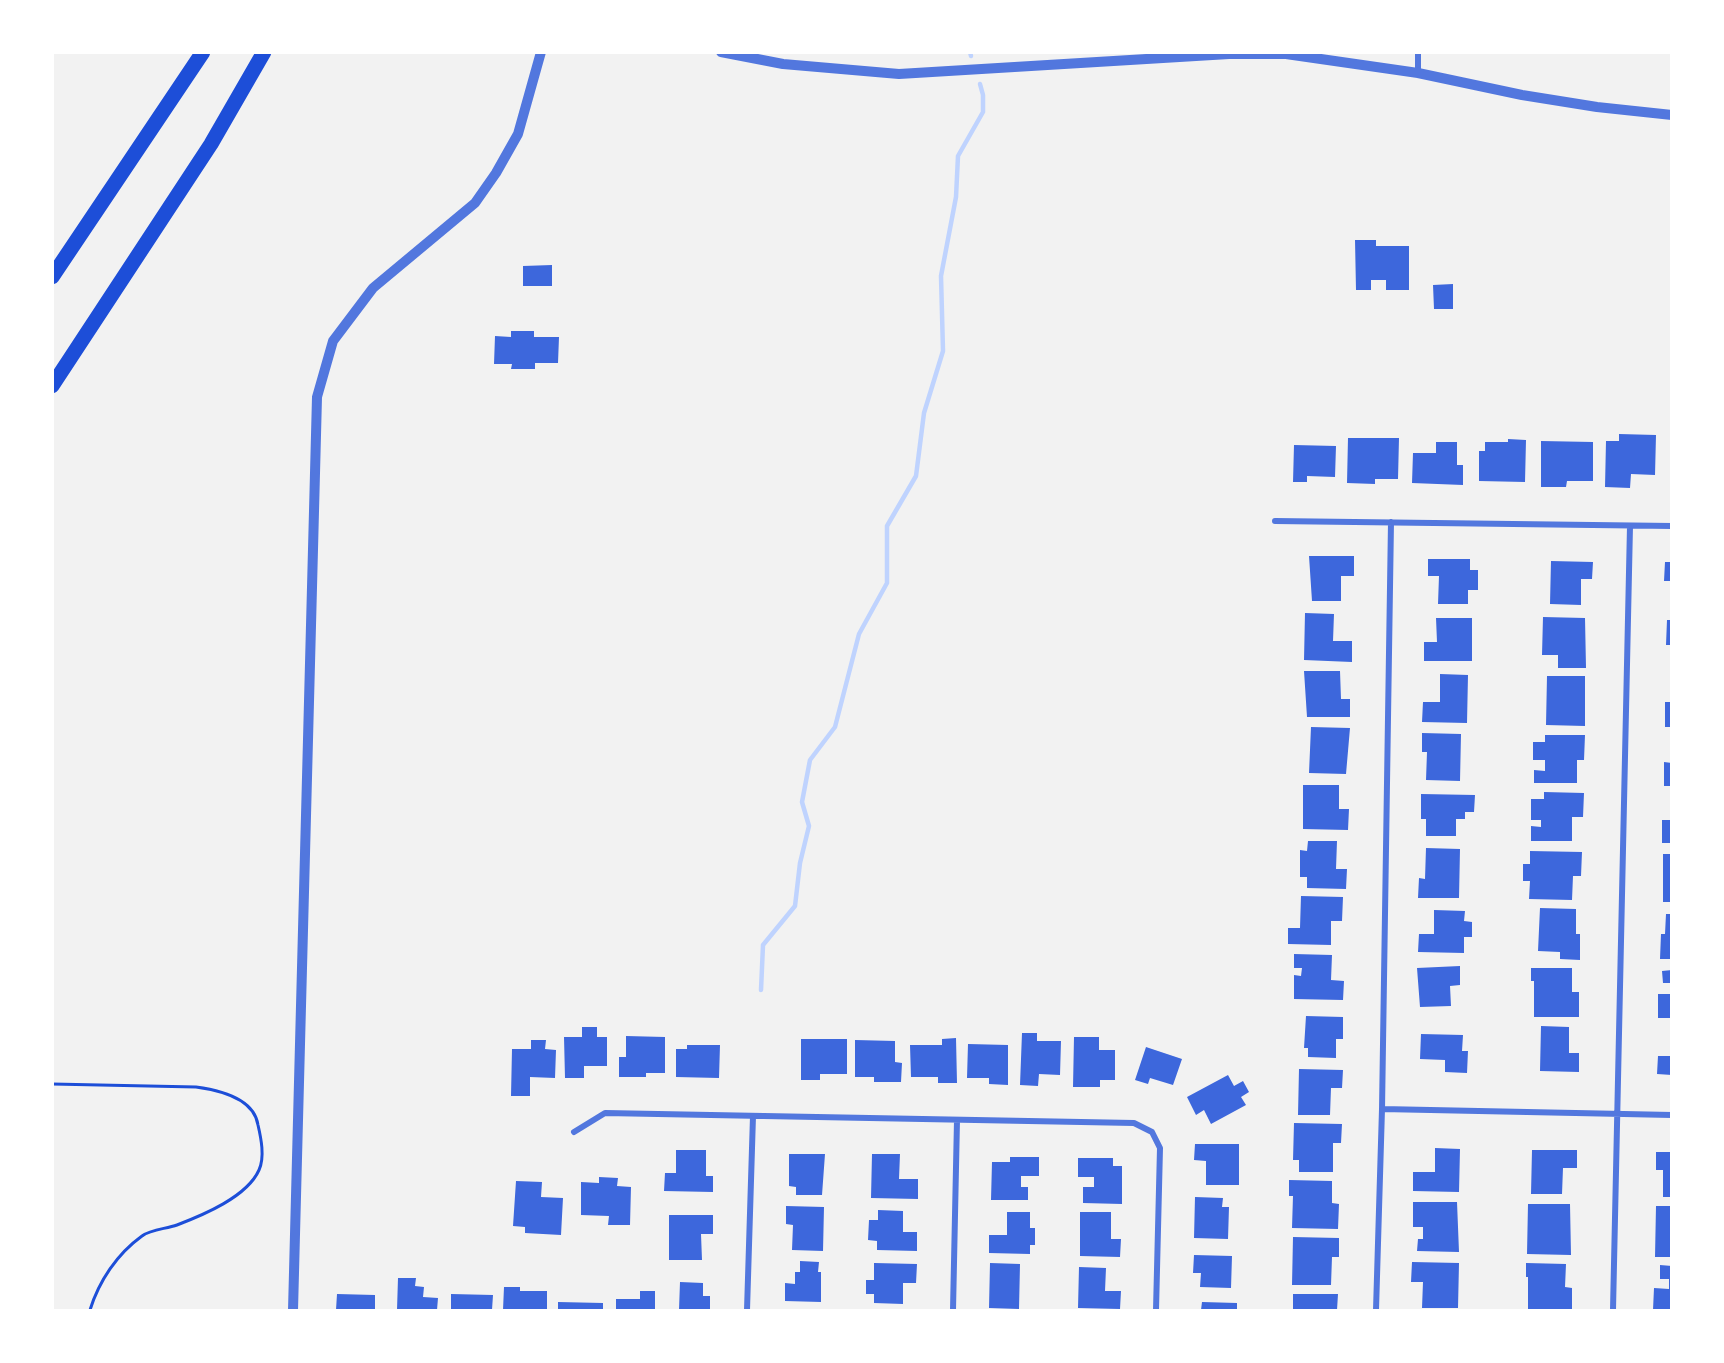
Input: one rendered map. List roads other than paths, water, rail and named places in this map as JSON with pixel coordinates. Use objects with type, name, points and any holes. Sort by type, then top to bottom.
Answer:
[{"type":"highway","points":[[52,277],[202,52]]},
{"type":"highway","points":[[52,386],[211,144],[264,52]]},
{"type":"street","points":[[293,1311],[317,396],[333,341],[373,288],[475,203],[496,173],[518,134],[541,52]]},
{"type":"street","points":[[721,52],[783,64],[899,74],[1228,54],[1286,54],[1418,73],[1522,95],[1597,107],[1671,115]]},
{"type":"street","points":[[1418,52],[1418,73]]},
{"type":"street","points":[[1275,520],[1671,526]]},
{"type":"street","points":[[1376,1311],[1382,1109],[1391,522]]},
{"type":"street","points":[[1613,1311],[1630,526]]},
{"type":"street","points":[[1382,1109],[1671,1115]]},
{"type":"street","points":[[574,1132],[605,1113],[1134,1123],[1152,1132],[1160,1148],[1156,1311]]},
{"type":"street","points":[[747,1311],[753,1116]]},
{"type":"street","points":[[953,1311],[957,1120]]},
{"type":"waterway","points":[[970,52],[971,56]]},
{"type":"waterway","points":[[761,990],[763,945],[795,906],[800,863],[809,826],[802,802],[810,760],[835,727],[859,634],[887,583],[887,526],[916,476],[924,413],[943,351],[941,276],[956,197],[958,156],[983,112],[983,95],[980,84]]}]
